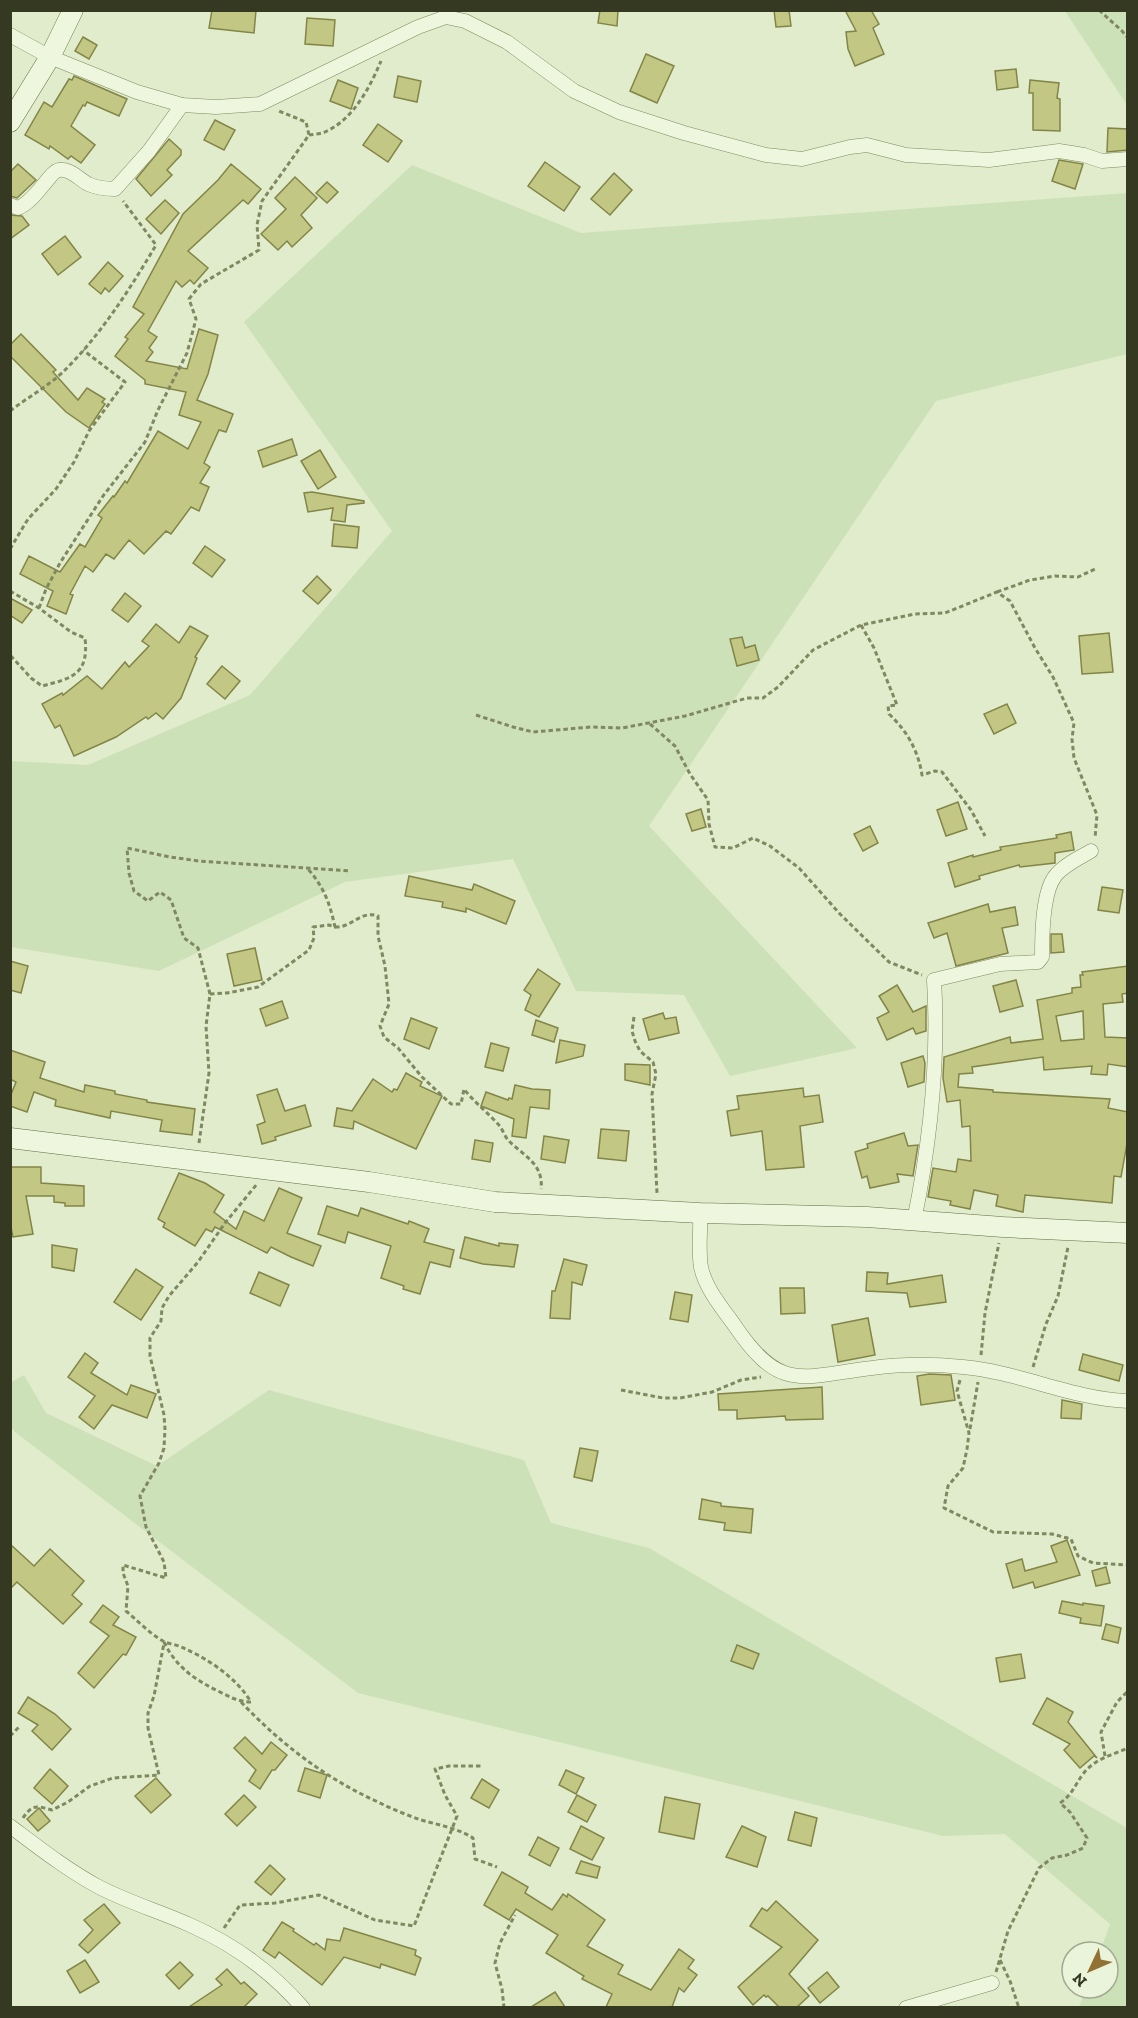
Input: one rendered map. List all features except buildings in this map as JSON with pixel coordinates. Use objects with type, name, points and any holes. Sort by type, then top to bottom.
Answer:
[{"type":"street","points":[[10,122],[50,57],[73,10]]},
{"type":"street","points":[[10,35],[50,57],[137,92],[182,105],[216,107],[260,104],[418,27],[446,17],[465,21],[507,42],[574,91],[619,112],[684,133],[766,155],[802,159],[867,145],[906,155],[989,160],[1059,151],[1102,161],[1128,159]]},
{"type":"street","points":[[10,205],[18,208],[28,204],[50,176],[61,170],[75,174],[86,183],[102,189],[116,189],[149,151],[182,105]]},
{"type":"street","points":[[914,1221],[924,1171],[932,1095],[936,1017],[934,980],[1000,964],[1038,962],[1042,957],[1047,894],[1055,876],[1090,852]]},
{"type":"street","points":[[10,1138],[369,1182],[495,1202],[700,1213],[856,1216],[1003,1227],[1128,1233]]},
{"type":"street","points":[[700,1213],[701,1267],[706,1279],[738,1331],[763,1360],[777,1371],[792,1376],[811,1378],[874,1368],[962,1367],[1128,1401]]},
{"type":"street","points":[[13,1828],[62,1864],[98,1886],[148,1910],[189,1924],[217,1939],[257,1964],[303,2007]]},
{"type":"street","points":[[906,2007],[992,1983]]},
{"type":"path","points":[[1099,10],[1128,38]]},
{"type":"path","points":[[39,608],[60,563],[103,496],[145,442],[158,410],[187,353],[196,319],[189,299],[201,284],[259,250],[257,225],[262,201],[309,135],[327,131],[349,115],[359,103],[379,66],[387,42]]},
{"type":"path","points":[[260,104],[287,113],[306,123],[309,135]]},
{"type":"path","points":[[10,411],[46,387],[83,350],[117,306],[156,245],[116,189]]},
{"type":"path","points":[[10,549],[28,519],[56,489],[74,462],[89,430],[125,382],[83,350]]},
{"type":"path","points":[[476,715],[513,728],[533,732],[591,727],[622,728],[685,716],[747,698],[763,698],[778,687],[813,650],[861,626],[915,614],[945,613],[1030,580],[1055,576],[1078,577],[1095,569]]},
{"type":"path","points":[[10,591],[39,608],[70,632],[85,638],[87,656],[79,671],[66,680],[42,686],[31,678],[10,655]]},
{"type":"path","points":[[997,592],[1010,601],[1053,677],[1074,723],[1071,739],[1074,758],[1097,815],[1096,835],[1090,852]]},
{"type":"path","points":[[861,626],[874,648],[897,705],[888,706],[889,714],[900,724],[911,740],[920,760],[922,775],[935,771],[942,772],[971,810],[985,836]]},
{"type":"path","points":[[650,724],[675,746],[690,774],[708,800],[709,824],[715,847],[733,848],[753,838],[770,846],[799,868],[889,962],[934,980]]},
{"type":"path","points":[[198,1162],[209,1073],[206,1026],[210,994],[198,948],[184,938],[171,900],[160,892],[147,901],[134,891],[129,873],[127,848],[179,858],[351,871]]},
{"type":"path","points":[[307,869],[327,897],[335,927]]},
{"type":"path","points":[[210,994],[258,987],[309,950],[314,938],[313,927],[344,927],[361,915],[378,916],[378,936],[385,966],[388,1004],[380,1026],[384,1036],[451,1104],[461,1104],[464,1089],[497,1124],[509,1141],[528,1155],[536,1167],[542,1184],[539,1204]]},
{"type":"path","points":[[634,1017],[632,1031],[635,1041],[640,1051],[653,1062],[656,1074],[652,1094],[652,1118],[659,1210]]},
{"type":"path","points":[[268,1171],[169,1296],[162,1308],[161,1321],[150,1338],[150,1356],[164,1415],[164,1439],[159,1463],[140,1496],[146,1527],[164,1562],[166,1578],[123,1565],[123,1573],[128,1586],[126,1611],[164,1642],[171,1656],[184,1671],[196,1680],[241,1702],[272,1734],[314,1766],[378,1802],[410,1815],[463,1831],[473,1838],[475,1859],[497,1867]]},
{"type":"path","points":[[1003,1227],[985,1313],[979,1369],[963,1468],[948,1486],[944,1509],[993,1532],[1052,1534],[1071,1539],[1078,1556],[1093,1563],[1128,1565]]},
{"type":"path","points":[[1029,1379],[1046,1324],[1058,1296],[1071,1231]]},
{"type":"path","points":[[962,1367],[957,1391],[969,1433]]},
{"type":"path","points":[[621,1389],[663,1398],[680,1398],[712,1392],[741,1380],[757,1379],[777,1371]]},
{"type":"path","points":[[164,1642],[197,1655],[231,1679],[251,1702],[241,1702]]},
{"type":"path","points":[[13,1828],[28,1810],[38,1806],[52,1810],[90,1786],[113,1778],[159,1775],[148,1728],[148,1713],[154,1696],[164,1642]]},
{"type":"path","points":[[1105,1756],[1101,1732],[1118,1702],[1128,1691]]},
{"type":"path","points":[[10,1736],[19,1727]]},
{"type":"path","points":[[992,1983],[1008,1931],[1039,1868],[1052,1858],[1083,1848],[1087,1838],[1070,1812],[1060,1803],[1067,1799],[1078,1786],[1083,1774],[1105,1756],[1128,1748]]},
{"type":"path","points":[[217,1939],[240,1905],[275,1903],[319,1895],[375,1920],[414,1926],[457,1816],[445,1795],[435,1769],[449,1766],[483,1766]]},
{"type":"path","points":[[504,2007],[495,1963],[500,1943],[515,1915]]},
{"type":"path","points":[[1000,1960],[1019,2007]]},
{"type":"green space","points":[[1065,11],[1127,11],[1127,105]]},
{"type":"green space","points":[[412,165],[581,233],[1127,193],[1127,354],[936,401],[649,826],[857,1048],[730,1076],[684,995],[576,991],[513,859],[345,882],[159,971],[11,947],[10,761],[88,765],[250,695],[392,531],[244,322]]},
{"type":"green space","points":[[24,1375],[46,1413],[157,1466],[269,1390],[524,1460],[551,1523],[649,1548],[1127,1828],[1127,2007],[1079,2007],[1082,2000],[1120,2000],[1120,1940],[1104,1940],[1110,1924],[1005,1834],[943,1836],[358,1693],[15,1432],[11,1427],[10,1383]]}]
